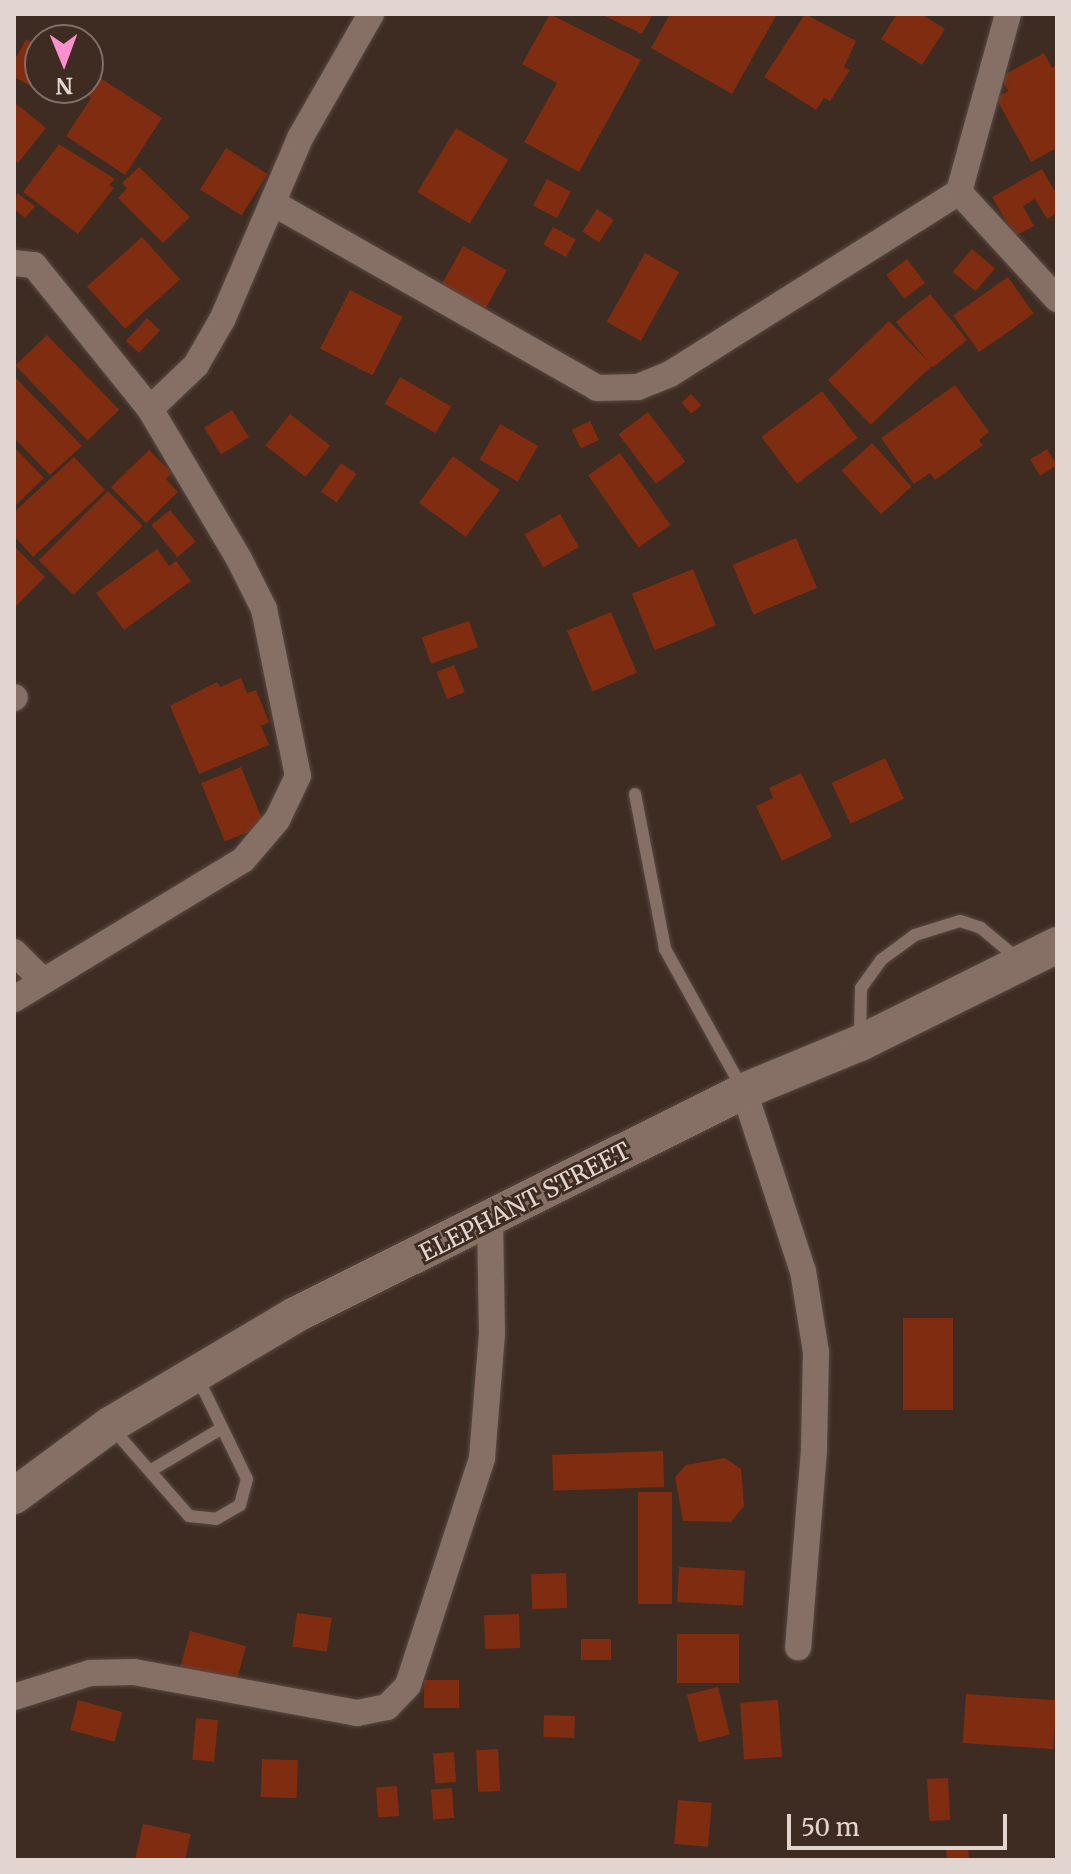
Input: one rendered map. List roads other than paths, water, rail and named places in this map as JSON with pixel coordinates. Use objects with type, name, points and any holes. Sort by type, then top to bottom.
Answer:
[{"type":"main road","name":"ELEPHANT STREET","points":[[14,1496],[110,1425],[295,1315],[490,1221],[744,1091],[860,1043],[1057,947]]},
{"type":"street","points":[[150,409],[203,353],[300,138],[371,14]]},
{"type":"street","points":[[273,203],[597,388],[624,388],[670,374],[959,192],[1008,14]]},
{"type":"street","points":[[959,192],[1057,299]]},
{"type":"street","points":[[14,263],[34,265],[150,409],[264,609],[298,776],[277,820],[243,860],[165,911],[14,999]]},
{"type":"street","points":[[14,952],[42,980]]},
{"type":"street","points":[[744,1091],[803,1271],[816,1352],[812,1479],[798,1647]]},
{"type":"street","points":[[14,1697],[90,1673],[134,1672],[357,1713],[387,1707],[408,1685],[482,1458],[492,1334],[490,1221]]},
{"type":"lane","points":[[635,794],[665,949],[744,1091]]},
{"type":"lane","points":[[860,1043],[861,988],[881,960],[915,935],[960,921],[981,928],[1022,962]]},
{"type":"lane","points":[[110,1425],[189,1516],[216,1519],[240,1505],[248,1492],[247,1479],[195,1373]]},
{"type":"lane","points":[[150,1471],[222,1428]]}]
